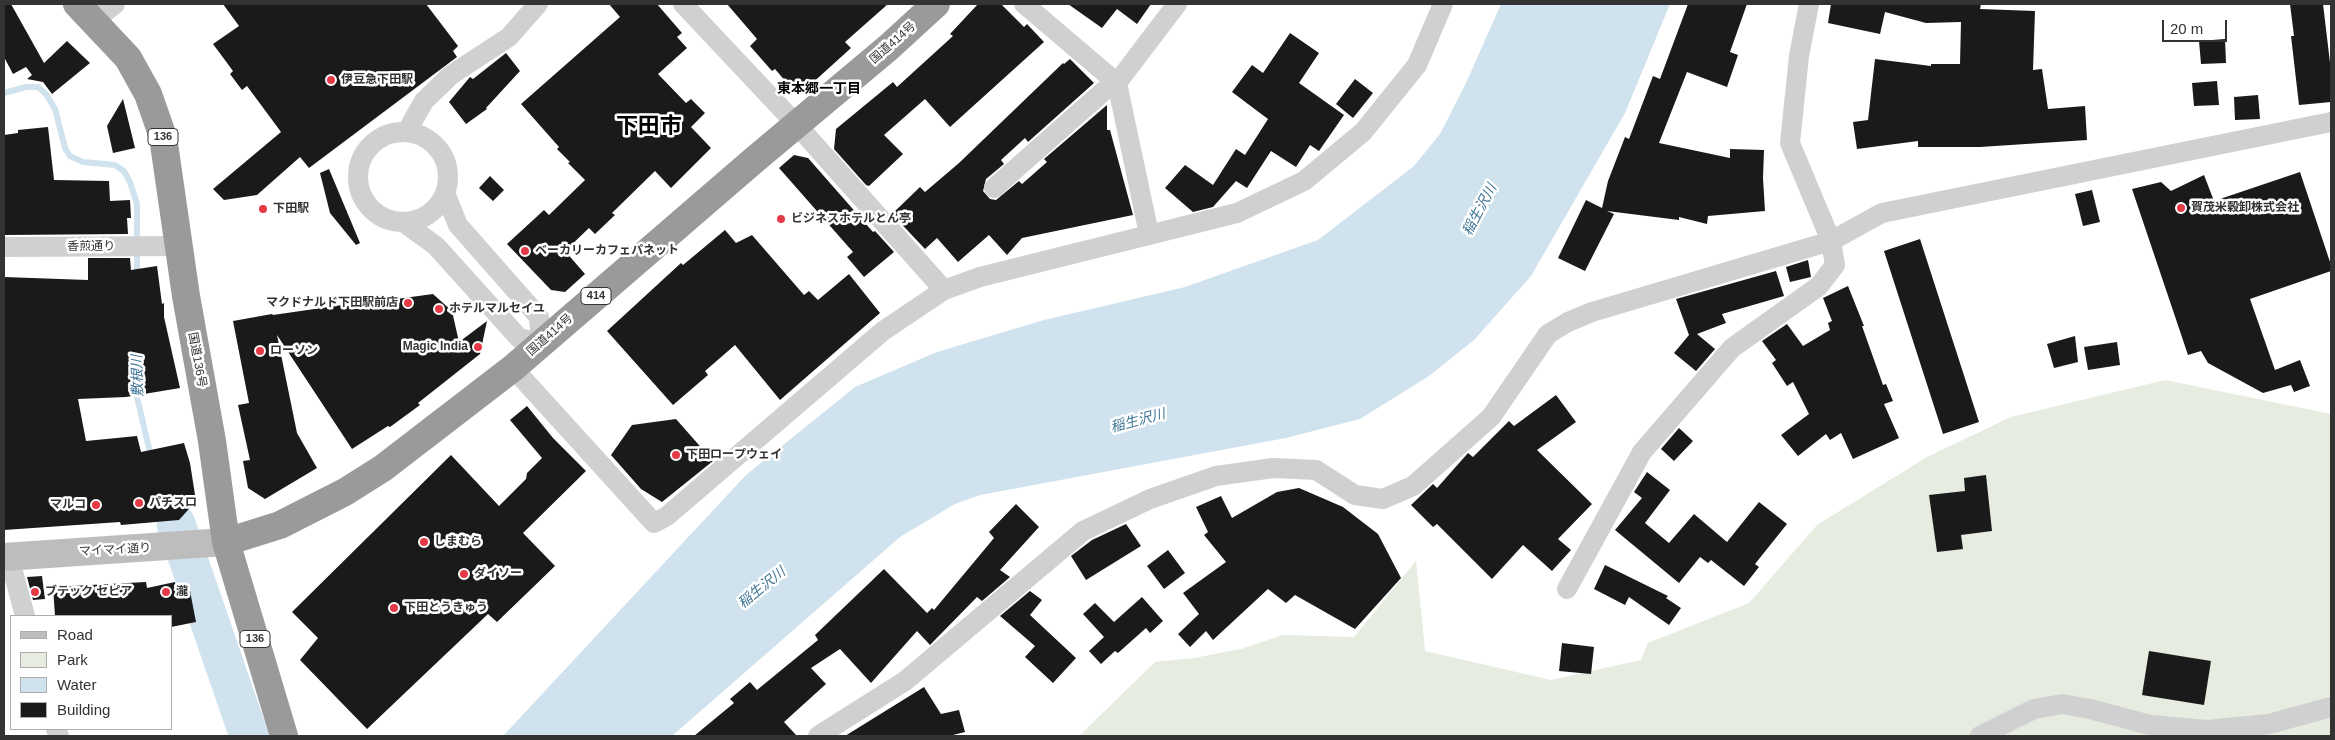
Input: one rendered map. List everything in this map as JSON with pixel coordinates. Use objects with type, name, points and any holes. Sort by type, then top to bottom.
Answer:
[{"type":"highway","name":"国道414号","points":[[226,542],[280,525],[345,492],[383,468],[541,344],[796,124],[889,47],[936,4]]},
{"type":"highway","name":"国道136号","points":[[95,9],[128,58],[148,94],[163,137],[186,296],[212,441],[226,542],[284,736]]},
{"type":"street","points":[[407,131],[424,101],[451,75],[509,37],[538,4]]},
{"type":"street","points":[[684,4],[796,124],[944,290]]},
{"type":"street","points":[[1024,4],[1117,83],[1149,234]]},
{"type":"street","points":[[994,188],[1106,89],[1117,83],[1177,4]]},
{"type":"street","points":[[512,368],[654,523],[667,516],[883,331],[944,290],[980,277],[1237,213],[1304,181],[1363,132],[1417,65],[1443,4]]},
{"type":"street","points":[[1567,589],[1642,452],[1732,348],[1819,286],[1836,264],[1831,241],[1790,144],[1799,56],[1809,4]]},
{"type":"street","points":[[818,736],[905,681],[1083,531],[1150,499],[1216,476],[1273,468],[1316,470],[1356,495],[1383,499],[1413,486],[1492,417],[1548,334],[1568,322],[1592,312],[1831,241],[1882,213],[2331,122]]},
{"type":"street","points":[[403,222],[416,220],[429,214],[438,205],[445,193],[448,176],[444,158],[429,140],[407,131],[390,133],[374,141],[363,154],[358,171],[359,188],[366,204],[379,216],[403,222],[436,246],[519,338],[541,344],[539,317],[458,226],[445,193]]},
{"type":"street","name":"香煎通り","points":[[4,248],[179,246]]},
{"type":"street","name":"マイマイ通り","points":[[6,557],[226,542]]},
{"type":"street","points":[[6,557],[24,615]]},
{"type":"street","points":[[1980,736],[2034,709],[2062,704],[2090,708],[2150,725],[2207,730],[2269,724],[2331,707]]},
{"type":"green space","points":[[2165,380],[2331,414],[2331,736],[1079,736],[1155,662],[1194,658],[1241,649],[1283,635],[1354,637],[1416,561],[1425,651],[1551,680],[1641,660],[1648,643],[1749,603],[1817,525],[1927,457],[2011,417]]},
{"type":"water","name":"稲生沢川","points":[[1501,4],[1670,4],[1625,113],[1531,276],[1474,340],[1429,376],[1360,419],[1286,438],[980,495],[955,504],[900,537],[672,736],[503,736],[746,475],[855,387],[937,352],[1044,320],[1185,287],[1318,240],[1414,166],[1440,134],[1466,83]]},
{"type":"building","points":[[4,4],[11,4],[44,63],[67,41],[90,63],[52,94],[43,82],[27,79],[32,75],[26,67],[13,74],[4,57]]},
{"type":"building","name":"伊豆急下田駅","points":[[223,4],[426,4],[458,46],[453,51],[457,57],[309,168],[300,157],[257,195],[224,200],[213,189],[281,132],[247,86],[242,90],[230,74],[233,71],[213,44],[239,26]]},
{"type":"building","points":[[609,4],[657,4],[682,33],[677,37],[687,48],[658,74],[686,103],[691,99],[705,113],[691,127],[711,148],[671,188],[655,171],[612,213],[615,215],[595,234],[589,228],[565,251],[585,274],[565,292],[551,290],[507,244],[544,210],[549,215],[585,180],[568,163],[570,162],[557,149],[559,147],[521,104],[620,17]]},
{"type":"building","points":[[727,4],[888,4],[845,42],[851,48],[798,96],[775,69],[772,71],[750,46],[757,39]]},
{"type":"building","points":[[978,4],[1001,4],[1024,27],[1027,24],[1044,42],[950,127],[925,99],[884,135],[903,154],[869,186],[866,185],[834,149],[836,129],[893,82],[897,87],[953,36],[950,34]]},
{"type":"building","points":[[1068,4],[1151,4],[1137,24],[1117,9],[1102,28]]},
{"type":"building","points":[[1688,4],[1747,4],[1730,52],[1738,55],[1727,87],[1687,72],[1659,143],[1730,158],[1730,149],[1764,150],[1765,211],[1708,216],[1707,224],[1679,217],[1679,220],[1607,211],[1614,214],[1585,271],[1558,258],[1586,200],[1602,208],[1608,181],[1625,137],[1629,139],[1653,76],[1660,79]]},
{"type":"building","points":[[1831,4],[1981,4],[1980,9],[2035,11],[2033,70],[2042,69],[2048,109],[2085,106],[2087,140],[1980,147],[1918,147],[1918,141],[1857,149],[1853,122],[1868,120],[1875,59],[1931,66],[1931,64],[1960,64],[1961,22],[1926,23],[1885,12],[1880,34],[1828,23]]},
{"type":"building","points":[[2290,4],[2323,4],[2331,71],[2331,102],[2299,105],[2291,36],[2294,36]]},
{"type":"building","points":[[1290,33],[1319,53],[1299,83],[1344,115],[1319,151],[1310,145],[1296,167],[1271,151],[1247,188],[1236,181],[1213,207],[1193,212],[1165,188],[1185,165],[1213,185],[1236,149],[1245,155],[1268,119],[1232,92],[1252,65],[1263,73]]},
{"type":"building","points":[[2225,39],[2226,63],[2201,64],[2199,41]]},
{"type":"building","points":[[506,53],[520,71],[487,109],[466,124],[449,102],[470,77],[473,79]]},
{"type":"building","points":[[1070,59],[1094,83],[1028,142],[1025,138],[1001,160],[1004,164],[986,179],[983,191],[990,199],[996,200],[1019,181],[1022,184],[1047,162],[1044,159],[1107,105],[1107,130],[1110,130],[1133,215],[1022,238],[1007,255],[989,235],[958,262],[937,238],[925,249],[892,214],[920,187],[925,192],[959,163],[1063,63]]},
{"type":"building","points":[[1355,79],[1373,93],[1353,118],[1336,104]]},
{"type":"building","points":[[2217,81],[2219,105],[2194,106],[2192,83]]},
{"type":"building","points":[[2258,95],[2260,119],[2235,120],[2234,97]]},
{"type":"building","points":[[123,99],[135,148],[113,153],[107,126]]},
{"type":"building","points":[[48,127],[54,180],[109,181],[110,201],[130,200],[131,218],[127,218],[128,234],[4,235],[4,135],[18,133],[18,130]]},
{"type":"building","points":[[794,155],[808,158],[873,232],[875,231],[894,252],[864,277],[847,257],[853,252],[779,168]]},
{"type":"building","points":[[329,169],[360,243],[356,245],[330,213],[320,173]]},
{"type":"building","points":[[2300,172],[2331,265],[2331,271],[2250,299],[2275,370],[2300,360],[2310,386],[2294,392],[2291,385],[2263,393],[2208,363],[2201,351],[2188,355],[2132,189],[2161,182],[2171,191],[2204,175],[2214,201]]},
{"type":"building","points":[[490,176],[504,190],[493,201],[479,188]]},
{"type":"building","points":[[2092,190],[2100,222],[2083,226],[2075,194]]},
{"type":"building","points":[[725,230],[736,243],[752,235],[804,295],[809,291],[818,300],[849,274],[880,313],[780,400],[735,345],[705,371],[708,375],[673,405],[607,331],[681,263],[683,265]]},
{"type":"building","points":[[1920,239],[1979,422],[1943,434],[1884,251]]},
{"type":"building","points":[[88,258],[130,258],[131,270],[157,266],[162,304],[164,303],[164,317],[180,388],[126,397],[78,399],[86,441],[137,436],[141,452],[184,443],[190,463],[196,501],[179,520],[121,525],[120,522],[4,530],[4,277],[88,280]]},
{"type":"building","points":[[1808,260],[1811,277],[1790,282],[1786,267]]},
{"type":"building","points":[[1776,271],[1784,296],[1722,314],[1726,323],[1697,334],[1715,349],[1696,371],[1674,353],[1689,335],[1676,299]]},
{"type":"building","points":[[1848,286],[1864,326],[1862,326],[1883,385],[1886,384],[1893,401],[1884,404],[1899,438],[1853,459],[1841,433],[1830,440],[1826,434],[1798,456],[1781,435],[1809,414],[1793,382],[1787,386],[1772,363],[1776,360],[1762,341],[1787,324],[1803,346],[1830,330],[1828,323],[1832,321],[1823,298]]},
{"type":"building","points":[[433,294],[452,311],[459,342],[487,321],[480,354],[418,403],[420,405],[390,427],[388,426],[352,449],[277,335],[297,433],[317,468],[265,499],[248,488],[243,461],[250,460],[238,405],[249,403],[233,321],[349,304],[348,300],[388,296],[389,300]]},
{"type":"building","points":[[2075,336],[2078,362],[2054,368],[2047,344]]},
{"type":"building","points":[[2117,342],[2120,365],[2088,370],[2084,347]]},
{"type":"building","points":[[1556,395],[1576,422],[1537,450],[1592,504],[1558,539],[1571,550],[1552,571],[1523,545],[1492,579],[1437,524],[1433,527],[1411,505],[1433,484],[1437,488],[1468,453],[1473,457],[1509,421],[1514,426]]},
{"type":"building","points":[[527,406],[553,438],[586,471],[523,533],[555,566],[497,622],[488,614],[367,729],[300,660],[318,638],[292,612],[451,455],[499,506],[526,479],[527,473],[542,458],[510,420]]},
{"type":"building","name":"下田ロープウェイ","points":[[676,419],[713,461],[662,502],[641,489],[611,455],[632,425]]},
{"type":"building","points":[[1679,428],[1693,441],[1674,461],[1661,449]]},
{"type":"building","points":[[1647,472],[1670,490],[1645,523],[1669,543],[1694,514],[1727,542],[1759,502],[1787,524],[1755,564],[1759,567],[1744,586],[1711,560],[1708,563],[1700,557],[1679,583],[1615,530],[1642,498],[1634,492]]},
{"type":"building","points":[[1986,475],[1992,531],[1961,535],[1963,549],[1937,552],[1929,495],[1965,491],[1964,478]]},
{"type":"building","points":[[1299,488],[1343,507],[1378,534],[1401,578],[1355,629],[1295,595],[1286,603],[1268,589],[1213,640],[1206,631],[1190,647],[1178,634],[1199,614],[1183,593],[1226,562],[1204,535],[1208,532],[1196,507],[1221,496],[1232,518],[1277,492]]},
{"type":"building","points":[[1016,504],[1039,527],[1000,570],[1010,577],[982,601],[977,597],[930,645],[917,631],[871,683],[840,649],[811,668],[826,684],[784,722],[797,736],[694,736],[734,703],[730,699],[750,682],[757,690],[818,640],[815,635],[884,569],[927,613],[932,608],[934,610],[994,538],[989,532]]},
{"type":"building","points":[[1126,524],[1141,546],[1086,580],[1071,556],[1092,540]]},
{"type":"building","points":[[1168,550],[1185,573],[1164,589],[1147,566]]},
{"type":"building","points":[[1605,565],[1668,596],[1666,598],[1681,608],[1669,625],[1629,597],[1625,605],[1594,589]]},
{"type":"building","name":"ブテック セピア","points":[[42,576],[45,599],[33,600],[27,577]]},
{"type":"building","points":[[146,582],[147,588],[175,582],[177,593],[190,591],[196,622],[172,627],[172,615],[55,615],[53,587]]},
{"type":"building","points":[[1030,591],[1042,600],[1030,615],[1076,658],[1053,683],[1025,657],[1035,646],[1000,616]]},
{"type":"building","points":[[1142,597],[1163,621],[1150,633],[1146,628],[1118,653],[1115,651],[1101,664],[1089,651],[1104,637],[1083,614],[1095,603],[1114,622]]},
{"type":"building","points":[[1562,643],[1594,647],[1591,674],[1559,671]]},
{"type":"building","points":[[2149,651],[2211,661],[2204,705],[2142,695]]},
{"type":"building","points":[[924,687],[941,714],[959,710],[965,732],[949,736],[845,736]]},
{"type":"waterway","name":"敷根川","points":[[4,93],[26,87],[38,87],[46,94],[55,109],[65,148],[70,156],[83,162],[115,165],[124,171],[130,182],[137,204],[137,276]]},
{"type":"waterway","name":"敷根川","points":[[137,386],[137,397],[151,457]]},
{"type":"waterway","name":"敷根川","points":[[176,524],[249,736]]},
{"type":"place","name":"伊豆急下田駅","points":[[331,80]]},
{"type":"place","name":"賀茂米穀卸株式会社","points":[[2181,208]]},
{"type":"place","name":"下田駅","points":[[263,209]]},
{"type":"place","name":"ビジネスホテルとん亭","points":[[781,219]]},
{"type":"place","name":"ベーカリーカフェパネット","points":[[525,251]]},
{"type":"place","name":"マクドナルド下田駅前店","points":[[408,303]]},
{"type":"place","name":"ホテルマルセイユ","points":[[439,309]]},
{"type":"place","name":"Magic India","points":[[478,347]]},
{"type":"place","name":"ローソン","points":[[260,351]]},
{"type":"place","name":"下田ロープウェイ","points":[[676,455]]},
{"type":"place","name":"パチスロ","points":[[139,503]]},
{"type":"place","name":"マルコ","points":[[96,505]]},
{"type":"place","name":"しまむら","points":[[424,542]]},
{"type":"place","name":"ダイソー","points":[[464,574]]},
{"type":"place","name":"ブテック セピア","points":[[35,592]]},
{"type":"place","name":"瀧","points":[[166,592]]},
{"type":"place","name":"下田とうきゅう","points":[[394,608]]},
{"type":"district","name":"東本郷一丁目","points":[[819,89]]},
{"type":"district","name":"下田市","points":[[649,127]]}]
